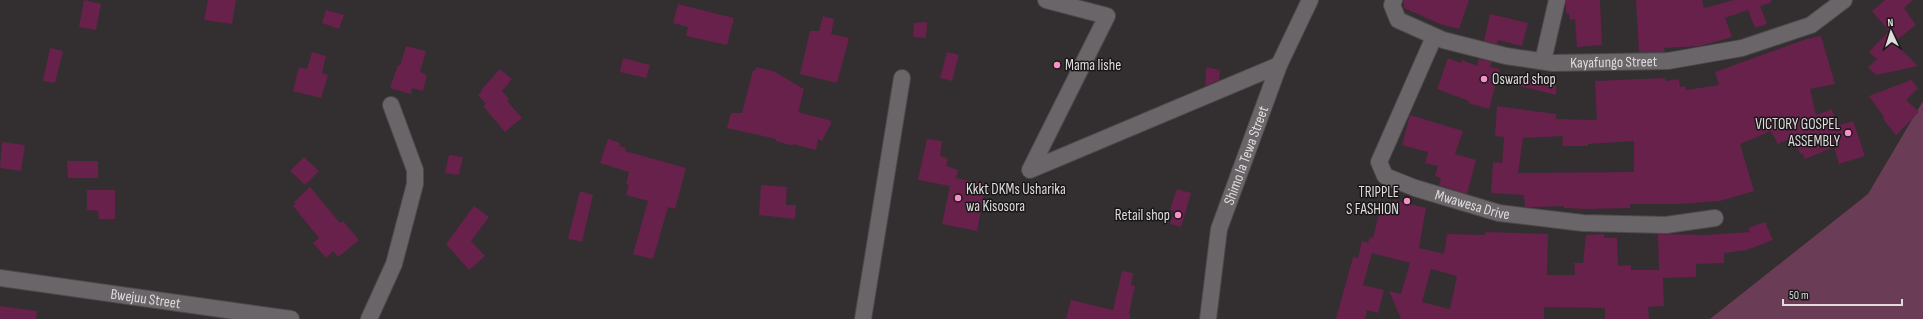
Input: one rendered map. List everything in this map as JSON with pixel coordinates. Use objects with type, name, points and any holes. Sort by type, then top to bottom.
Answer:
[{"type":"street","points":[[1046,0],[1107,16],[1030,170],[1279,65]]},
{"type":"street","name":"Shimo la Tewa Street","points":[[1208,319],[1219,229],[1279,65],[1310,0]]},
{"type":"street","name":"Kayafungo Street","points":[[1394,0],[1392,5],[1398,20],[1434,37],[1506,56],[1553,63],[1668,61],[1742,48],[1811,25],[1844,0]]},
{"type":"street","points":[[1543,61],[1557,0]]},
{"type":"street","name":"Mwawesa Drive","points":[[1434,37],[1378,162],[1385,176],[1415,188],[1499,213],[1583,223],[1666,225],[1715,218]]},
{"type":"street","points":[[863,319],[902,78]]},
{"type":"street","points":[[369,319],[394,264],[415,184],[415,170],[391,105]]},
{"type":"street","name":"Bwejuu Street","points":[[0,278],[291,319]]},
{"type":"shaded area","points":[[1923,101],[1923,319],[1710,319],[1868,194]]},
{"type":"building","points":[[84,0],[101,4],[96,30],[79,27]]},
{"type":"building","points":[[208,0],[236,0],[232,24],[204,20]]},
{"type":"building","points":[[1403,0],[1469,0],[1459,29],[1440,24],[1404,8]]},
{"type":"building","points":[[1566,0],[1600,0],[1602,45],[1577,47],[1575,19],[1570,20],[1569,13],[1566,13]]},
{"type":"building","points":[[1636,0],[1702,0],[1704,8],[1734,0],[1771,0],[1772,2],[1760,6],[1767,24],[1755,28],[1748,10],[1725,18],[1732,37],[1700,46],[1664,48],[1665,52],[1639,52]]},
{"type":"building","points":[[1885,0],[1913,0],[1904,8],[1916,25],[1894,42],[1918,66],[1876,75],[1868,67],[1877,59],[1869,52],[1889,31],[1872,11]]},
{"type":"building","points":[[678,4],[734,18],[727,45],[686,36],[688,27],[673,23]]},
{"type":"building","points":[[326,10],[344,15],[339,29],[322,23]]},
{"type":"building","points":[[1490,14],[1528,23],[1522,46],[1498,40],[1497,44],[1484,41]]},
{"type":"building","points":[[823,16],[834,19],[831,34],[849,38],[837,83],[800,74],[810,31],[819,31]]},
{"type":"building","points":[[927,22],[926,38],[913,37],[914,23]]},
{"type":"building","points":[[1821,36],[1835,84],[1810,89],[1816,115],[1832,109],[1837,126],[1853,121],[1865,156],[1839,164],[1834,147],[1805,159],[1802,153],[1800,154],[1793,137],[1778,144],[1771,131],[1740,144],[1754,191],[1720,201],[1679,204],[1630,204],[1630,208],[1587,209],[1564,208],[1564,206],[1525,207],[1524,195],[1491,193],[1493,162],[1502,163],[1504,137],[1495,136],[1497,106],[1556,114],[1556,119],[1597,120],[1595,81],[1664,78],[1667,81],[1679,79],[1680,87],[1685,86],[1686,90],[1719,85],[1715,72],[1806,39]],"holes":[[[1563,136],[1562,146],[1588,146],[1588,144],[1634,141],[1634,172],[1518,173],[1523,138]]]},
{"type":"building","points":[[406,46],[426,51],[420,72],[427,75],[423,91],[412,88],[411,94],[390,88],[398,65],[400,66]]},
{"type":"building","points":[[50,48],[63,51],[55,83],[43,81]]},
{"type":"building","points":[[312,52],[326,56],[322,73],[328,75],[321,98],[293,91],[299,67],[307,69]]},
{"type":"building","points":[[947,52],[959,55],[952,81],[940,78]]},
{"type":"building","points":[[623,58],[650,65],[646,78],[620,72]]},
{"type":"building","points":[[1448,58],[1461,63],[1462,60],[1477,66],[1479,59],[1492,62],[1490,67],[1500,69],[1489,109],[1468,103],[1469,101],[1437,89]]},
{"type":"building","points":[[756,67],[773,71],[804,89],[798,112],[832,121],[822,141],[818,139],[816,150],[793,144],[793,146],[776,141],[776,139],[727,128],[731,113],[742,113],[753,70],[755,71]]},
{"type":"building","points":[[1206,67],[1220,70],[1219,80],[1205,86]]},
{"type":"building","points":[[500,69],[512,79],[502,91],[509,99],[507,101],[522,118],[505,132],[483,106],[486,104],[478,95]]},
{"type":"building","points":[[1508,78],[1556,79],[1556,95],[1508,83]]},
{"type":"building","points":[[1911,80],[1918,88],[1906,100],[1919,112],[1896,135],[1883,119],[1884,117],[1869,96]]},
{"type":"building","points":[[1410,115],[1463,131],[1455,154],[1476,160],[1467,194],[1439,185],[1441,178],[1435,176],[1438,166],[1425,163],[1428,152],[1402,145]]},
{"type":"building","points":[[608,139],[620,143],[619,146],[626,148],[625,151],[686,168],[675,209],[668,207],[653,259],[633,254],[648,201],[626,195],[629,185],[626,184],[629,172],[600,163]]},
{"type":"building","points":[[927,139],[942,141],[940,156],[948,158],[946,166],[958,170],[956,178],[986,184],[977,231],[942,224],[950,186],[918,180]]},
{"type":"building","points":[[2,142],[25,145],[21,171],[0,168]]},
{"type":"building","points":[[449,155],[463,157],[459,175],[445,173]]},
{"type":"building","points":[[304,157],[319,171],[305,185],[290,171]]},
{"type":"building","points":[[67,161],[98,161],[98,178],[68,178]]},
{"type":"building","points":[[761,185],[787,187],[786,205],[796,205],[795,219],[759,215]]},
{"type":"building","points":[[310,187],[340,223],[343,221],[359,240],[338,257],[333,251],[326,258],[313,243],[319,238],[293,206],[296,204],[294,202]]},
{"type":"building","points":[[1177,189],[1191,193],[1181,227],[1170,224],[1174,211],[1170,210]]},
{"type":"building","points":[[87,190],[115,190],[115,219],[99,219],[98,211],[87,210]]},
{"type":"building","points":[[580,191],[593,195],[582,242],[568,239]]},
{"type":"building","points":[[1393,200],[1426,208],[1419,248],[1444,254],[1447,234],[1485,235],[1485,232],[1548,234],[1547,275],[1575,275],[1574,263],[1583,263],[1586,235],[1604,234],[1604,238],[1617,238],[1618,266],[1631,265],[1631,270],[1659,270],[1658,234],[1706,235],[1750,232],[1748,228],[1765,222],[1773,240],[1747,250],[1724,253],[1724,263],[1696,264],[1696,277],[1663,278],[1664,306],[1648,307],[1649,319],[1605,319],[1605,308],[1544,307],[1544,319],[1401,319],[1389,291],[1401,294],[1410,263],[1372,253],[1363,285],[1384,290],[1378,313],[1367,310],[1365,319],[1336,319],[1353,257],[1358,258],[1362,241],[1368,243],[1370,237],[1373,238],[1382,201],[1392,204]],"holes":[[[1431,269],[1457,276],[1450,309],[1422,302]]]},
{"type":"building","points":[[474,206],[489,217],[471,241],[485,256],[469,270],[446,244]]},
{"type":"building","points":[[1122,271],[1133,273],[1131,285],[1135,286],[1129,313],[1130,319],[1066,319],[1071,300],[1113,310]]},
{"type":"building","points":[[0,306],[37,311],[36,319],[0,319]]},
{"type":"place","name":"Mama lishe","points":[[1057,65]]},
{"type":"place","name":"Osward shop","points":[[1484,79]]},
{"type":"place","name":"VICTORY GOSPEL ASSEMBLY","points":[[1848,133]]},
{"type":"place","name":"Kkkt DKMs Usharika wa Kisosora","points":[[958,198]]},
{"type":"place","name":"TRIPPLE S FASHION","points":[[1407,201]]},
{"type":"place","name":"Retail shop","points":[[1178,215]]}]
